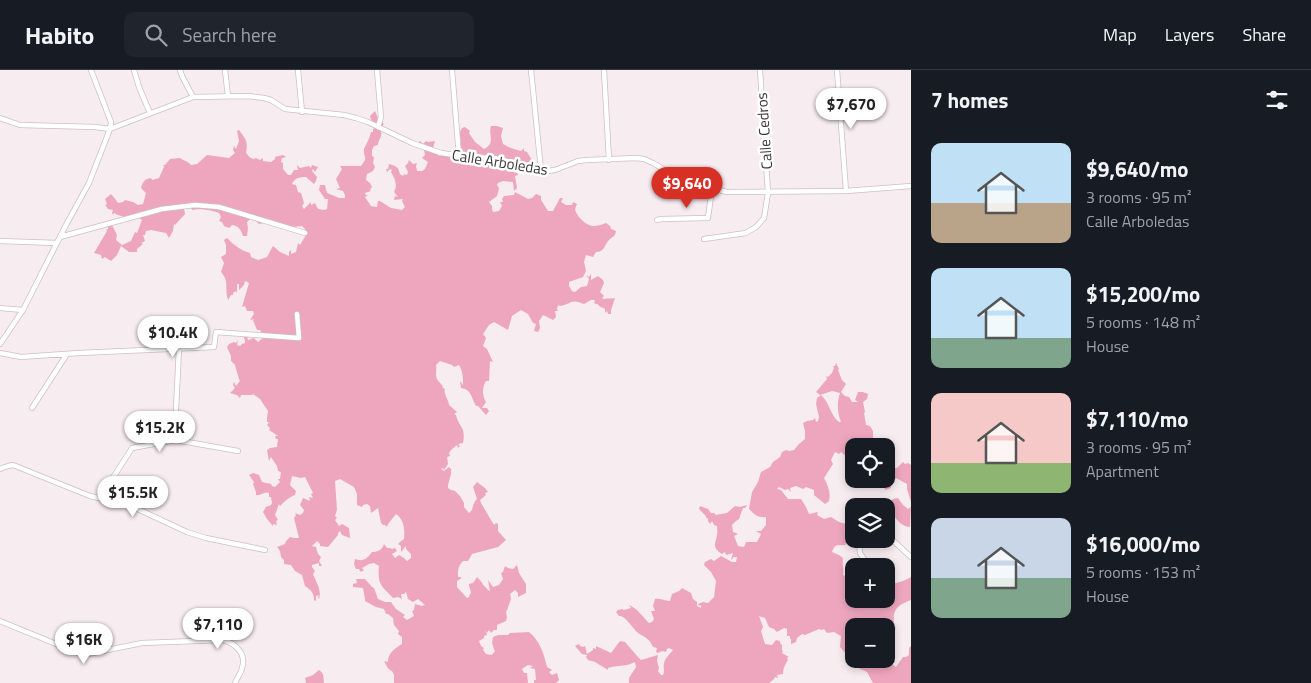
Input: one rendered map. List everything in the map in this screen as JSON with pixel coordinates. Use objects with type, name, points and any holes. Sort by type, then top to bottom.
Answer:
[{"type":"street","points":[[0,344],[23,310],[89,183],[110,129],[111,122],[91,70]]},
{"type":"street","points":[[134,70],[150,113]]},
{"type":"street","points":[[180,70],[193,96]]},
{"type":"street","points":[[225,70],[228,96]]},
{"type":"street","points":[[298,70],[302,112]]},
{"type":"street","points":[[376,70],[381,117],[378,127]]},
{"type":"street","points":[[452,70],[459,156]]},
{"type":"street","points":[[531,70],[540,170]]},
{"type":"street","points":[[604,70],[609,160]]},
{"type":"street","name":"Calle Cedros","points":[[704,239],[746,233],[756,227],[764,218],[768,193],[760,70]]},
{"type":"street","points":[[837,70],[846,191]]},
{"type":"street","name":"Calle Arboledas","points":[[110,129],[193,96],[264,98],[285,109],[356,118],[441,153],[494,158],[540,170],[555,170],[578,161],[636,158],[653,162],[673,175],[728,192],[846,191],[911,186]]},
{"type":"street","points":[[0,118],[20,125],[110,129]]},
{"type":"street","points":[[658,220],[708,218],[712,188]]},
{"type":"street","points":[[60,237],[162,208],[195,205],[219,207],[305,233]]},
{"type":"street","points":[[0,241],[57,243]]},
{"type":"street","points":[[0,308],[23,310]]},
{"type":"street","points":[[0,353],[21,357],[214,347],[216,332],[299,338],[297,314]]},
{"type":"street","points":[[176,440],[172,427],[176,410],[179,348]]},
{"type":"street","points":[[32,408],[67,354]]},
{"type":"street","points":[[100,498],[132,448],[176,440],[238,451]]},
{"type":"street","points":[[0,469],[14,465],[90,496],[129,505],[187,532],[206,538],[265,550]]},
{"type":"street","points":[[895,542],[911,557]]},
{"type":"street","points":[[0,621],[83,655],[142,643],[223,640],[230,642],[242,655],[242,667],[235,683]]},
{"type":"shaded area","points":[[375,111],[377,118],[384,124],[380,130],[381,134],[378,145],[374,146],[372,150],[375,167],[373,171],[367,174],[366,180],[372,187],[371,191],[365,193],[368,195],[365,197],[371,206],[377,207],[378,201],[380,201],[391,208],[402,210],[405,207],[403,199],[394,200],[395,196],[398,197],[394,192],[396,182],[391,172],[392,170],[390,169],[387,172],[386,169],[388,169],[389,164],[398,168],[403,176],[404,174],[407,175],[408,172],[405,166],[409,160],[413,164],[417,163],[417,171],[425,169],[428,162],[422,158],[425,155],[424,150],[420,145],[421,149],[417,146],[420,141],[423,144],[426,141],[435,141],[433,148],[435,151],[437,149],[438,156],[440,152],[449,151],[450,154],[453,152],[451,159],[456,162],[458,161],[460,151],[461,140],[459,134],[462,128],[465,127],[470,131],[469,133],[475,142],[484,149],[488,147],[491,141],[491,126],[497,126],[503,128],[501,136],[503,144],[521,151],[524,148],[524,151],[527,152],[533,162],[530,169],[525,170],[521,168],[522,172],[517,172],[518,175],[515,176],[517,188],[514,191],[513,182],[503,181],[498,183],[497,196],[489,202],[493,212],[499,211],[502,206],[500,202],[503,202],[504,196],[514,195],[515,192],[528,199],[536,194],[541,196],[541,200],[548,211],[553,211],[560,198],[563,198],[561,202],[566,205],[572,205],[573,202],[577,204],[575,211],[586,223],[594,226],[606,223],[611,229],[616,231],[615,235],[601,251],[596,252],[593,257],[586,255],[584,262],[586,271],[583,277],[569,282],[572,291],[575,292],[581,287],[587,286],[589,279],[586,275],[589,277],[591,274],[591,280],[598,276],[604,283],[600,292],[604,296],[602,298],[615,298],[611,314],[608,314],[607,311],[605,313],[605,309],[594,303],[595,300],[584,304],[573,301],[564,305],[558,305],[558,311],[555,311],[556,317],[553,320],[543,315],[539,321],[540,328],[538,332],[534,331],[536,324],[533,323],[528,314],[521,310],[512,316],[508,330],[494,322],[489,325],[483,334],[486,338],[483,346],[487,349],[493,362],[490,361],[489,381],[486,381],[483,389],[486,402],[482,408],[487,408],[489,411],[486,415],[476,406],[469,392],[461,388],[460,381],[463,385],[463,377],[459,365],[454,367],[440,361],[436,365],[437,379],[445,389],[449,405],[457,412],[454,414],[464,433],[463,443],[458,444],[460,446],[458,448],[457,445],[451,450],[450,456],[447,457],[448,464],[444,470],[443,468],[441,469],[444,471],[449,467],[452,470],[448,488],[460,496],[464,507],[469,513],[477,499],[473,487],[477,482],[485,488],[488,492],[480,500],[481,503],[494,525],[498,524],[498,531],[506,540],[498,547],[472,554],[468,561],[463,561],[459,566],[458,572],[458,577],[462,578],[457,581],[457,587],[467,598],[469,597],[471,592],[469,584],[473,583],[477,577],[490,591],[488,580],[493,587],[499,585],[503,579],[501,573],[505,566],[513,569],[517,565],[519,573],[526,584],[526,593],[518,597],[518,593],[515,590],[510,594],[511,599],[506,612],[506,621],[497,625],[497,630],[491,633],[489,630],[487,633],[485,630],[487,635],[479,641],[486,654],[492,655],[495,652],[492,643],[493,637],[510,633],[529,632],[539,644],[547,667],[552,670],[549,672],[552,675],[557,673],[559,680],[556,683],[534,683],[534,680],[536,680],[535,669],[530,668],[533,666],[528,665],[522,669],[524,673],[527,673],[528,683],[394,683],[394,675],[384,661],[388,662],[392,651],[402,644],[402,637],[398,634],[399,631],[394,625],[393,618],[386,614],[384,609],[365,601],[363,588],[353,587],[353,584],[357,583],[356,579],[365,579],[374,588],[378,599],[391,602],[396,609],[405,615],[403,617],[407,620],[414,616],[412,611],[415,604],[425,605],[418,599],[413,602],[408,599],[406,592],[401,594],[402,599],[398,597],[393,598],[381,585],[379,566],[374,563],[362,568],[364,570],[361,572],[359,569],[356,569],[355,559],[365,559],[372,552],[381,549],[384,544],[387,548],[395,548],[397,551],[392,554],[395,558],[399,555],[407,561],[411,558],[411,554],[406,549],[406,546],[401,552],[401,546],[398,544],[404,539],[403,525],[399,516],[396,514],[387,527],[383,525],[378,508],[371,513],[370,506],[367,504],[362,507],[357,505],[357,494],[354,487],[340,479],[335,481],[337,510],[335,516],[337,518],[335,520],[339,526],[342,524],[349,528],[350,538],[342,535],[340,531],[328,547],[320,546],[317,541],[312,546],[316,547],[321,557],[319,561],[322,566],[319,566],[319,563],[312,565],[315,571],[313,574],[319,589],[320,596],[319,599],[319,595],[316,596],[316,601],[314,600],[312,592],[305,586],[302,575],[295,571],[291,565],[284,564],[284,560],[277,547],[285,544],[290,537],[299,538],[294,518],[295,513],[300,515],[303,513],[304,510],[300,505],[303,498],[310,501],[309,497],[313,498],[311,494],[313,493],[305,477],[292,476],[290,485],[296,491],[295,495],[287,499],[280,506],[279,504],[275,515],[278,520],[276,521],[277,525],[273,524],[273,526],[263,512],[272,503],[269,493],[256,495],[254,482],[249,475],[253,473],[259,475],[262,482],[275,487],[280,482],[278,479],[280,479],[281,472],[278,471],[271,457],[269,461],[267,450],[277,447],[278,439],[275,436],[278,436],[269,430],[270,428],[267,425],[269,422],[267,422],[268,411],[260,399],[253,394],[241,395],[240,398],[230,393],[235,388],[234,382],[236,386],[240,381],[227,347],[238,340],[237,345],[240,346],[245,343],[243,336],[247,336],[248,340],[254,338],[258,342],[264,337],[260,330],[257,330],[253,320],[255,319],[250,320],[254,314],[253,311],[247,311],[245,306],[242,307],[249,283],[245,281],[239,290],[239,284],[237,284],[237,293],[236,291],[233,293],[228,300],[226,282],[221,272],[224,263],[221,257],[226,254],[224,240],[227,238],[237,247],[250,253],[251,257],[258,260],[267,257],[273,246],[289,256],[291,250],[291,254],[296,252],[298,243],[300,245],[306,235],[305,229],[302,226],[293,228],[268,222],[259,224],[252,217],[247,222],[247,236],[243,236],[236,226],[232,225],[229,228],[224,226],[219,221],[221,217],[219,213],[198,209],[192,210],[190,206],[187,208],[183,204],[185,214],[174,224],[169,238],[166,233],[146,231],[145,235],[143,235],[145,241],[141,243],[143,244],[137,249],[137,252],[129,252],[121,246],[117,255],[111,261],[105,257],[102,259],[101,255],[94,253],[108,229],[106,226],[112,225],[117,235],[116,240],[122,245],[131,241],[135,232],[137,233],[142,220],[137,216],[136,219],[133,215],[128,218],[114,213],[113,215],[113,210],[108,209],[105,205],[107,204],[105,199],[111,194],[118,203],[125,200],[138,205],[143,204],[146,193],[141,188],[143,182],[149,178],[152,180],[159,178],[164,167],[163,165],[170,159],[180,158],[191,165],[197,164],[207,155],[229,158],[235,153],[233,150],[234,146],[236,149],[239,141],[237,131],[239,130],[246,140],[246,153],[251,158],[260,160],[263,158],[263,161],[271,162],[275,157],[283,155],[286,157],[282,158],[281,162],[283,163],[283,169],[288,175],[291,175],[294,170],[298,170],[297,165],[300,168],[309,166],[311,168],[312,165],[318,167],[315,172],[313,169],[312,171],[317,177],[314,184],[306,177],[302,177],[294,180],[292,184],[296,185],[298,192],[301,193],[304,209],[311,202],[311,205],[315,203],[318,209],[327,209],[328,199],[325,199],[319,190],[320,185],[325,185],[327,193],[339,198],[345,198],[343,191],[336,189],[340,188],[336,179],[342,169],[340,166],[361,166],[363,163],[365,159],[364,149],[371,132],[379,126],[372,122],[370,116]]},
{"type":"shaded area","points":[[836,363],[842,380],[846,384],[841,392],[849,397],[852,402],[858,402],[855,400],[858,392],[868,394],[867,399],[863,402],[864,413],[866,425],[870,426],[873,431],[873,438],[845,438],[845,455],[841,452],[839,454],[835,452],[831,460],[833,464],[824,478],[830,495],[829,501],[825,504],[814,495],[814,490],[806,487],[803,489],[796,486],[790,488],[791,492],[788,489],[785,490],[779,487],[777,489],[781,490],[788,499],[801,499],[809,514],[818,512],[817,515],[824,519],[831,517],[845,524],[845,545],[836,546],[832,552],[843,558],[845,608],[895,608],[895,583],[911,577],[911,600],[895,610],[894,618],[845,618],[845,653],[840,647],[841,636],[834,632],[827,633],[824,629],[819,629],[805,635],[802,634],[797,638],[796,642],[791,644],[790,636],[787,636],[787,629],[784,628],[777,632],[769,627],[765,618],[759,616],[763,627],[761,631],[765,644],[772,645],[776,640],[780,641],[782,653],[789,657],[787,658],[783,674],[777,675],[778,678],[775,677],[769,683],[629,683],[629,678],[636,667],[635,662],[608,668],[608,670],[588,660],[587,655],[582,654],[575,646],[579,644],[583,647],[585,646],[587,654],[593,648],[596,649],[596,646],[611,653],[620,641],[625,642],[641,660],[658,655],[658,671],[663,675],[666,658],[673,650],[669,648],[666,652],[656,652],[657,648],[653,647],[647,638],[637,632],[627,620],[616,612],[619,609],[631,608],[629,605],[649,623],[654,619],[651,611],[655,611],[653,606],[655,599],[670,601],[672,594],[682,588],[691,593],[693,599],[697,602],[697,606],[701,608],[701,605],[699,606],[698,604],[708,603],[714,597],[716,581],[704,565],[705,562],[711,559],[714,561],[721,556],[732,562],[736,562],[737,557],[731,560],[733,553],[726,555],[725,552],[722,554],[717,549],[715,546],[717,526],[712,521],[710,524],[708,518],[699,509],[700,506],[716,515],[727,513],[735,506],[747,505],[743,508],[739,519],[732,525],[733,532],[738,534],[734,536],[738,546],[744,547],[746,542],[757,542],[761,534],[756,531],[761,531],[766,525],[766,517],[757,516],[749,509],[752,492],[761,472],[770,467],[780,457],[782,452],[794,450],[805,439],[803,423],[815,418],[816,422],[818,421],[816,404],[817,398],[821,395],[836,419],[841,422],[838,407],[840,393],[832,391],[820,395],[816,392],[827,379],[826,376],[828,377],[832,373],[833,366]]},
{"type":"shaded area","points":[[903,462],[911,465],[911,502],[907,484],[895,479],[895,468]]},
{"type":"shaded area","points":[[898,498],[908,509],[911,507],[910,527],[903,525],[895,517],[895,499]]},
{"type":"shaded area","points":[[911,646],[911,683],[873,683],[867,672],[858,668],[895,668],[903,657],[909,655],[909,648]]},
{"type":"shaded area","points":[[319,670],[323,675],[324,683],[306,683],[305,678]]}]
